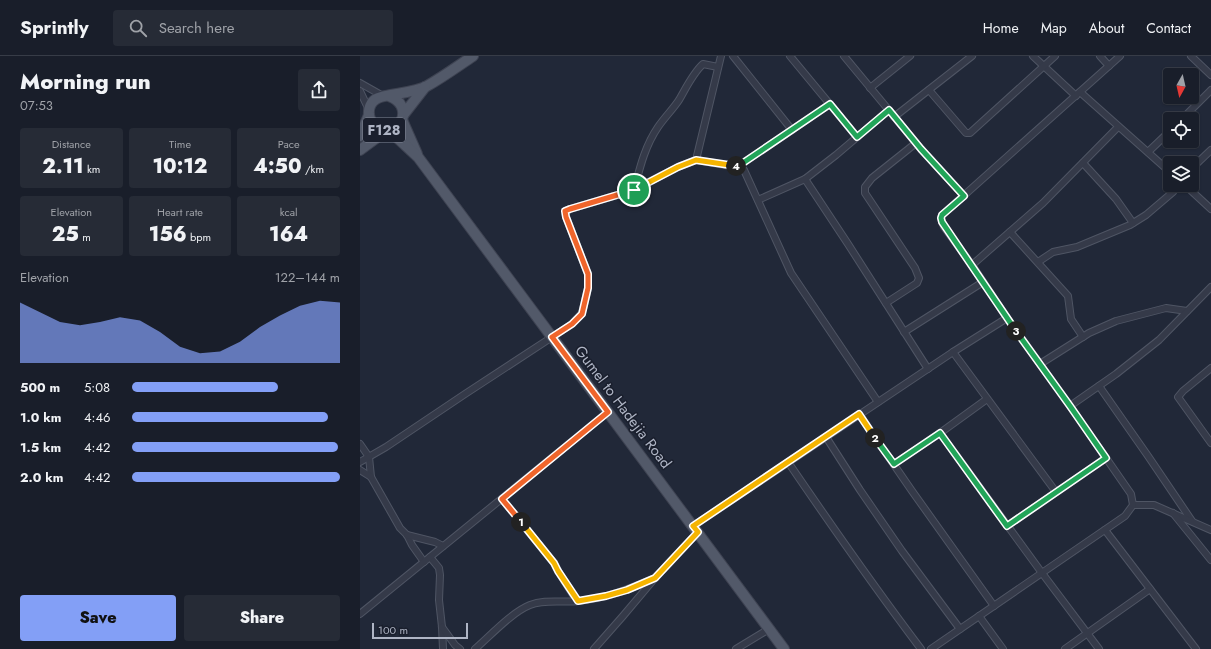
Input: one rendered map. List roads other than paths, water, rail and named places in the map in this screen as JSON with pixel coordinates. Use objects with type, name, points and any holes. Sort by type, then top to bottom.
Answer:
[{"type":"main road","points":[[386,96],[425,87],[474,56]]},
{"type":"main road","points":[[403,117],[425,87]]},
{"type":"main road","name":"F128","points":[[360,136],[372,104],[376,99],[386,96],[395,98],[400,102],[403,108],[403,117],[418,157]]},
{"type":"main road","name":"F128","points":[[369,112],[371,121],[375,126],[388,130]]},
{"type":"main road","name":"F128","points":[[360,150],[388,130],[399,125],[403,117]]},
{"type":"main road","name":"Gumel to Hadejia Road","points":[[388,130],[418,157],[784,649]]},
{"type":"street","points":[[696,160],[721,56]]},
{"type":"street","points":[[733,56],[792,130]]},
{"type":"street","points":[[790,56],[857,137]]},
{"type":"street","points":[[844,56],[916,143],[964,196]]},
{"type":"street","points":[[870,88],[910,56]]},
{"type":"street","points":[[894,117],[972,56]]},
{"type":"street","points":[[1033,56],[1044,67],[1163,166]]},
{"type":"street","points":[[930,90],[966,133],[970,133],[1055,56]]},
{"type":"street","points":[[1100,56],[1109,66]]},
{"type":"street","points":[[931,649],[1125,516],[1133,505],[1131,494],[944,227],[941,218],[942,215],[1120,56]]},
{"type":"street","points":[[1191,56],[1211,75]]},
{"type":"street","points":[[634,190],[645,150],[658,127],[678,102],[698,69],[703,64],[718,67]]},
{"type":"street","points":[[360,83],[386,96]]},
{"type":"street","points":[[1189,112],[1211,90]]},
{"type":"street","points":[[360,92],[369,112]]},
{"type":"street","points":[[737,167],[830,104]]},
{"type":"street","points":[[758,200],[805,178],[889,110]]},
{"type":"street","points":[[972,265],[1043,203],[1118,127]]},
{"type":"street","points":[[1148,152],[1163,138]]},
{"type":"street","points":[[886,303],[917,283],[919,278],[915,268],[865,193],[865,187],[872,178],[916,143]]},
{"type":"street","points":[[1199,161],[1211,150]]},
{"type":"street","points":[[360,462],[386,447],[572,324],[582,314],[588,288],[588,274],[565,211],[634,190],[678,167],[696,160],[737,167],[744,170],[791,273],[878,402]]},
{"type":"street","points":[[1083,163],[1116,199],[1133,223]]},
{"type":"street","points":[[805,178],[928,369]]},
{"type":"street","points":[[1038,262],[1053,252],[1077,247],[1133,223],[1146,215],[1173,192]]},
{"type":"street","points":[[1192,192],[1211,209]]},
{"type":"street","points":[[1010,232],[1068,296],[1071,319],[1083,337]]},
{"type":"street","points":[[904,332],[983,282]]},
{"type":"street","points":[[1070,406],[1116,374],[1159,340],[1211,287]]},
{"type":"street","points":[[1040,364],[1083,337],[1116,321],[1166,308],[1187,311]]},
{"type":"street","points":[[594,649],[695,529],[788,462],[953,352],[1007,318]]},
{"type":"street","points":[[953,352],[1056,492]]},
{"type":"street","points":[[1211,368],[1183,391],[1178,397],[1211,443]]},
{"type":"street","points":[[1099,386],[1192,521]]},
{"type":"street","points":[[894,464],[988,399]]},
{"type":"street","points":[[360,614],[608,412]]},
{"type":"street","points":[[859,414],[994,606]]},
{"type":"street","points":[[940,433],[1099,649]]},
{"type":"street","points":[[826,437],[902,551],[960,629]]},
{"type":"street","points":[[360,444],[369,457],[372,477],[400,528],[407,535],[424,562]]},
{"type":"street","points":[[1007,526],[1106,458]]},
{"type":"street","points":[[788,462],[839,536],[921,649]]},
{"type":"street","points":[[360,470],[372,477]]},
{"type":"street","points":[[502,499],[554,563],[578,601]]},
{"type":"street","points":[[1133,505],[1154,505],[1211,530]]},
{"type":"street","points":[[1171,512],[1211,560]]},
{"type":"street","points":[[1105,530],[1196,649]]},
{"type":"street","points":[[407,535],[435,542],[443,546]]},
{"type":"street","points":[[430,557],[439,568],[440,575],[439,600],[442,627],[442,649]]},
{"type":"street","points":[[475,649],[519,610],[531,604],[552,601],[578,601],[606,596],[627,590],[655,578]]},
{"type":"street","points":[[1065,649],[1150,589]]},
{"type":"street","points":[[979,616],[1003,649]]},
{"type":"street","points":[[442,627],[455,645],[460,649]]},
{"type":"street","points":[[736,649],[769,629]]}]
